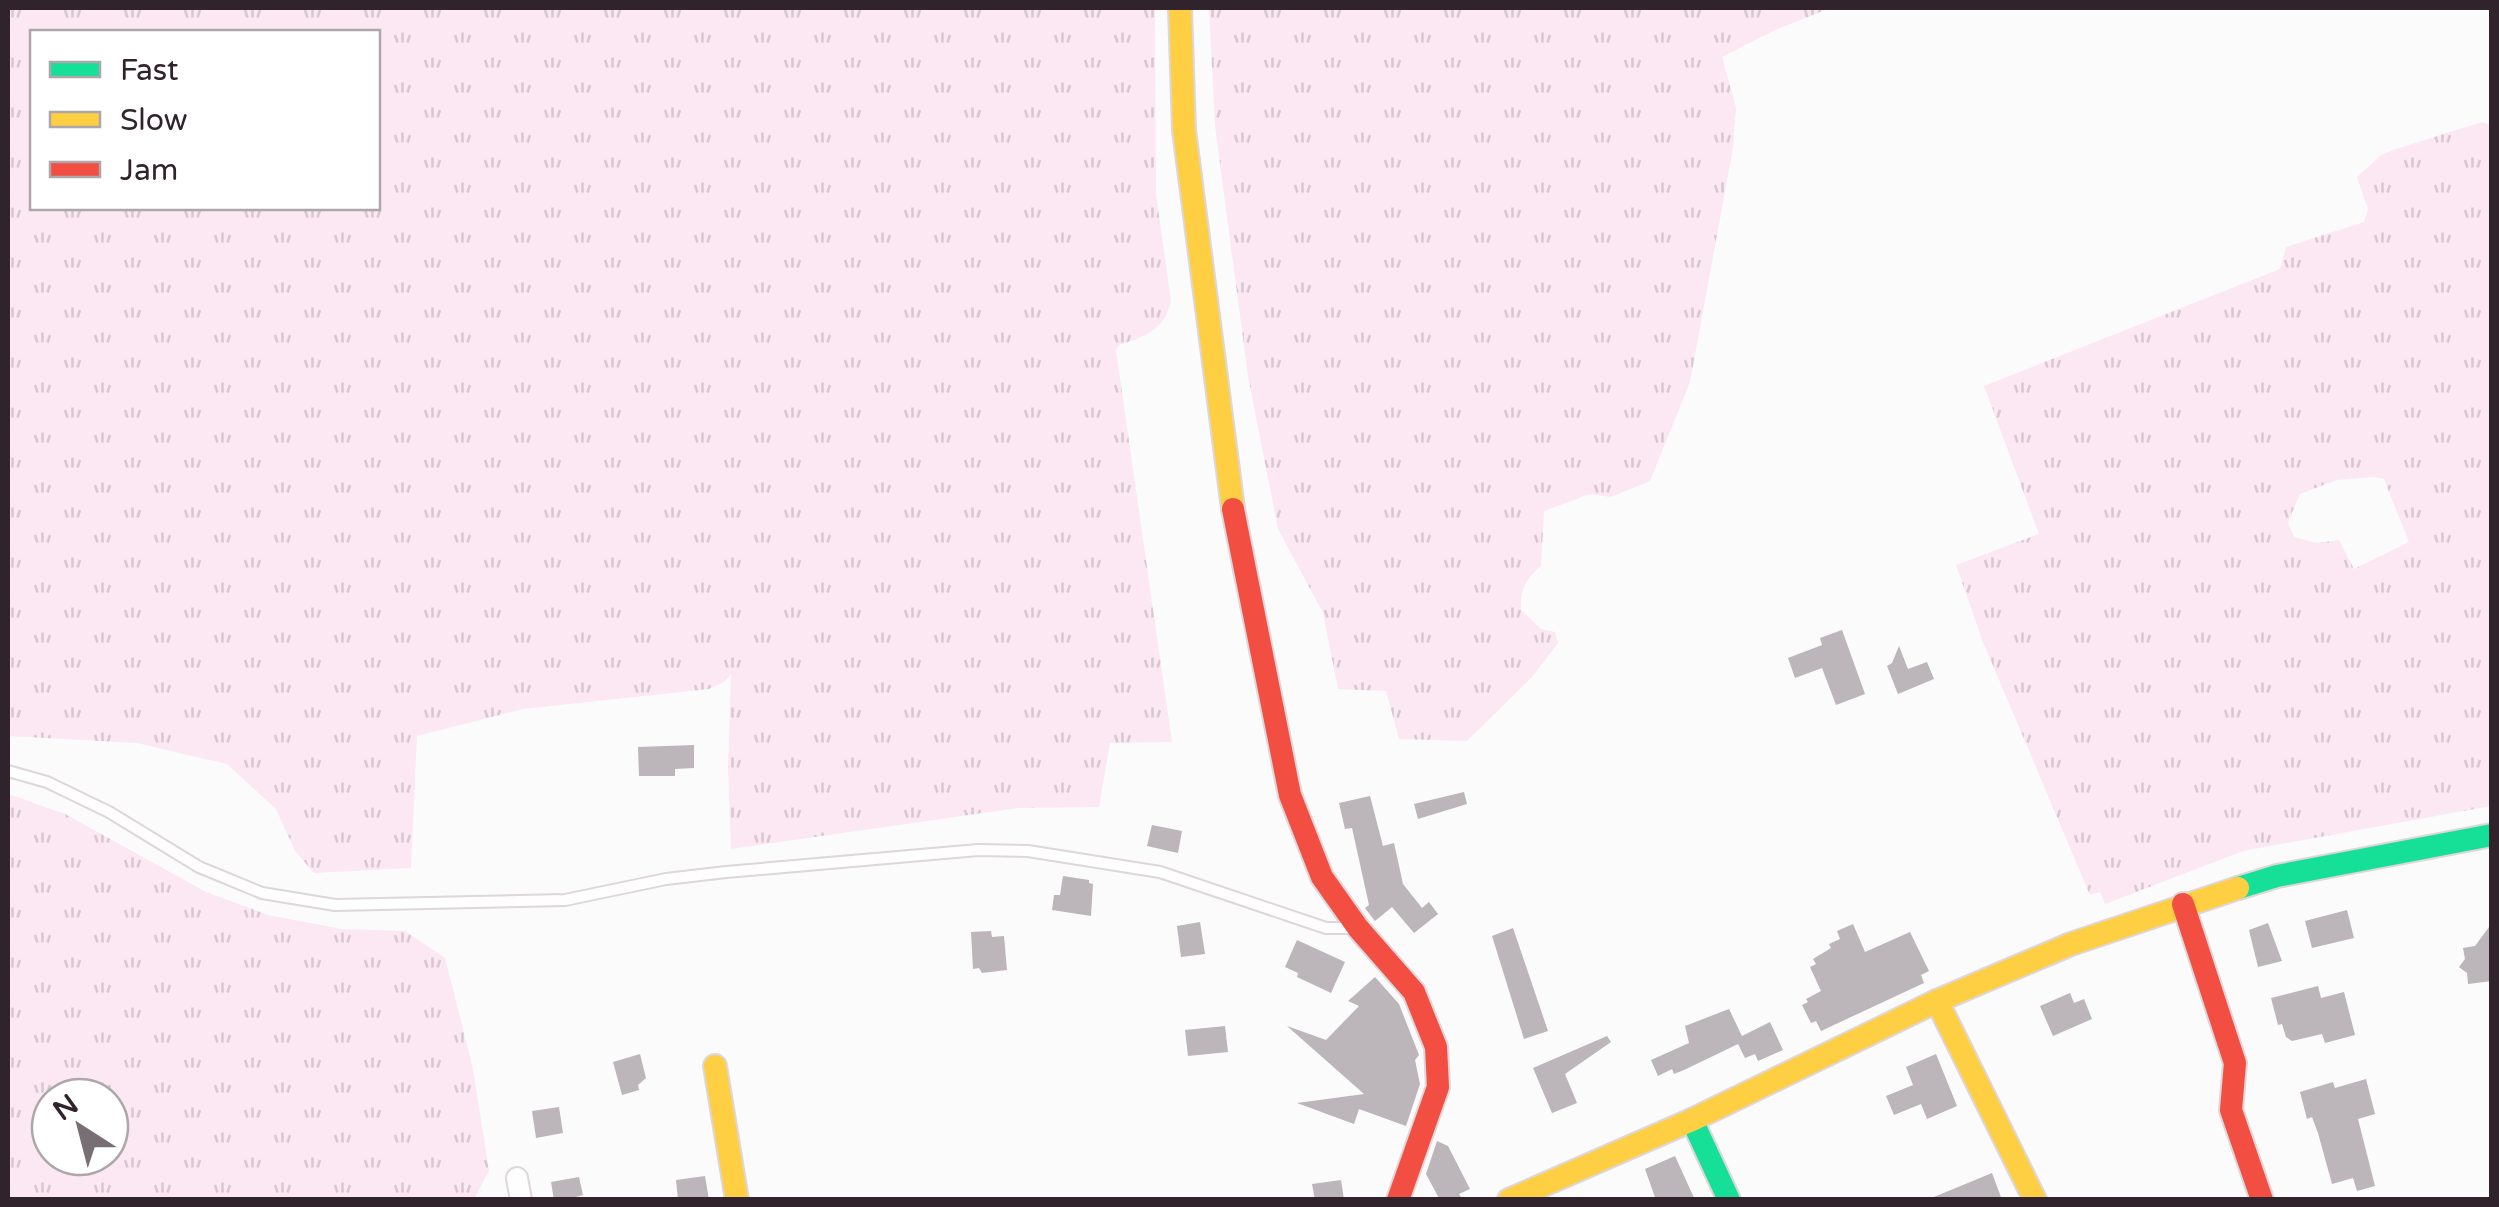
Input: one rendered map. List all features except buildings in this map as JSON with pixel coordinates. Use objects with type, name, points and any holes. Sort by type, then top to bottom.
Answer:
[{"type":"street","points":[[1180,8],[1184,130],[1234,516],[1290,795],[1322,878],[1358,928],[1414,992],[1436,1046],[1438,1087],[1398,1200]]},
{"type":"street","points":[[1508,1200],[1692,1120],[1937,1001],[2071,944],[2277,876],[2492,835]]},
{"type":"street","points":[[2183,904],[2235,1063],[2231,1110],[2262,1200]]},
{"type":"street","points":[[1937,1001],[2034,1200]]},
{"type":"street","points":[[716,1066],[737,1200]]},
{"type":"street","points":[[1692,1120],[1729,1200]]},
{"type":"street","points":[[517,1178],[521,1200]]},
{"type":"lane","points":[[8,770],[47,782],[109,812],[199,867],[230,880],[262,893],[335,905],[565,900],[666,879],[726,872],[978,850],[1028,851],[1160,872],[1326,928],[1358,928]]},
{"type":"green space","points":[[8,8],[1155,8],[1156,194],[1171,301],[1159,326],[1116,350],[1172,742],[1110,743],[1099,807],[1018,808],[731,849],[731,674],[709,689],[523,709],[417,736],[411,868],[314,873],[295,851],[276,809],[227,764],[137,743],[8,736]]},
{"type":"green space","points":[[1209,8],[1830,8],[1722,57],[1736,108],[1733,148],[1690,382],[1650,481],[1611,497],[1590,494],[1544,511],[1541,566],[1525,585],[1521,610],[1541,629],[1555,632],[1558,643],[1532,677],[1467,741],[1399,739],[1386,691],[1338,689],[1323,613],[1278,529],[1248,376],[1215,126]]},
{"type":"green space","points":[[2482,122],[2492,126],[2491,806],[2243,851],[2105,904],[2100,892],[2090,895],[1983,642],[1956,565],[2039,534],[1984,386],[2280,269],[2286,247],[2364,222],[2368,209],[2357,177],[2381,155]],"holes":[[[2384,479],[2409,542],[2354,569],[2339,540],[2317,543],[2294,537],[2288,522],[2300,494],[2337,480]]]},
{"type":"green space","points":[[8,794],[65,814],[206,892],[268,915],[342,929],[405,931],[445,958],[473,1069],[489,1171],[474,1199],[8,1199]]},
{"type":"traffic: fast","points":[[2238,888],[2277,876],[2492,835]]},
{"type":"traffic: fast","points":[[1692,1120],[1729,1200]]},
{"type":"traffic: slow","points":[[1180,8],[1184,130],[1233,509]]},
{"type":"traffic: slow","points":[[1509,1200],[1692,1120],[1937,1001],[2071,944],[2238,888]]},
{"type":"traffic: slow","points":[[1937,1001],[2035,1200]]},
{"type":"traffic: slow","points":[[715,1066],[737,1200]]},
{"type":"traffic: jam","points":[[1233,509],[1290,795],[1322,877],[1358,928],[1414,992],[1436,1047],[1438,1087],[1398,1200]]},
{"type":"traffic: jam","points":[[2183,904],[2235,1063],[2231,1110],[2262,1200]]}]
